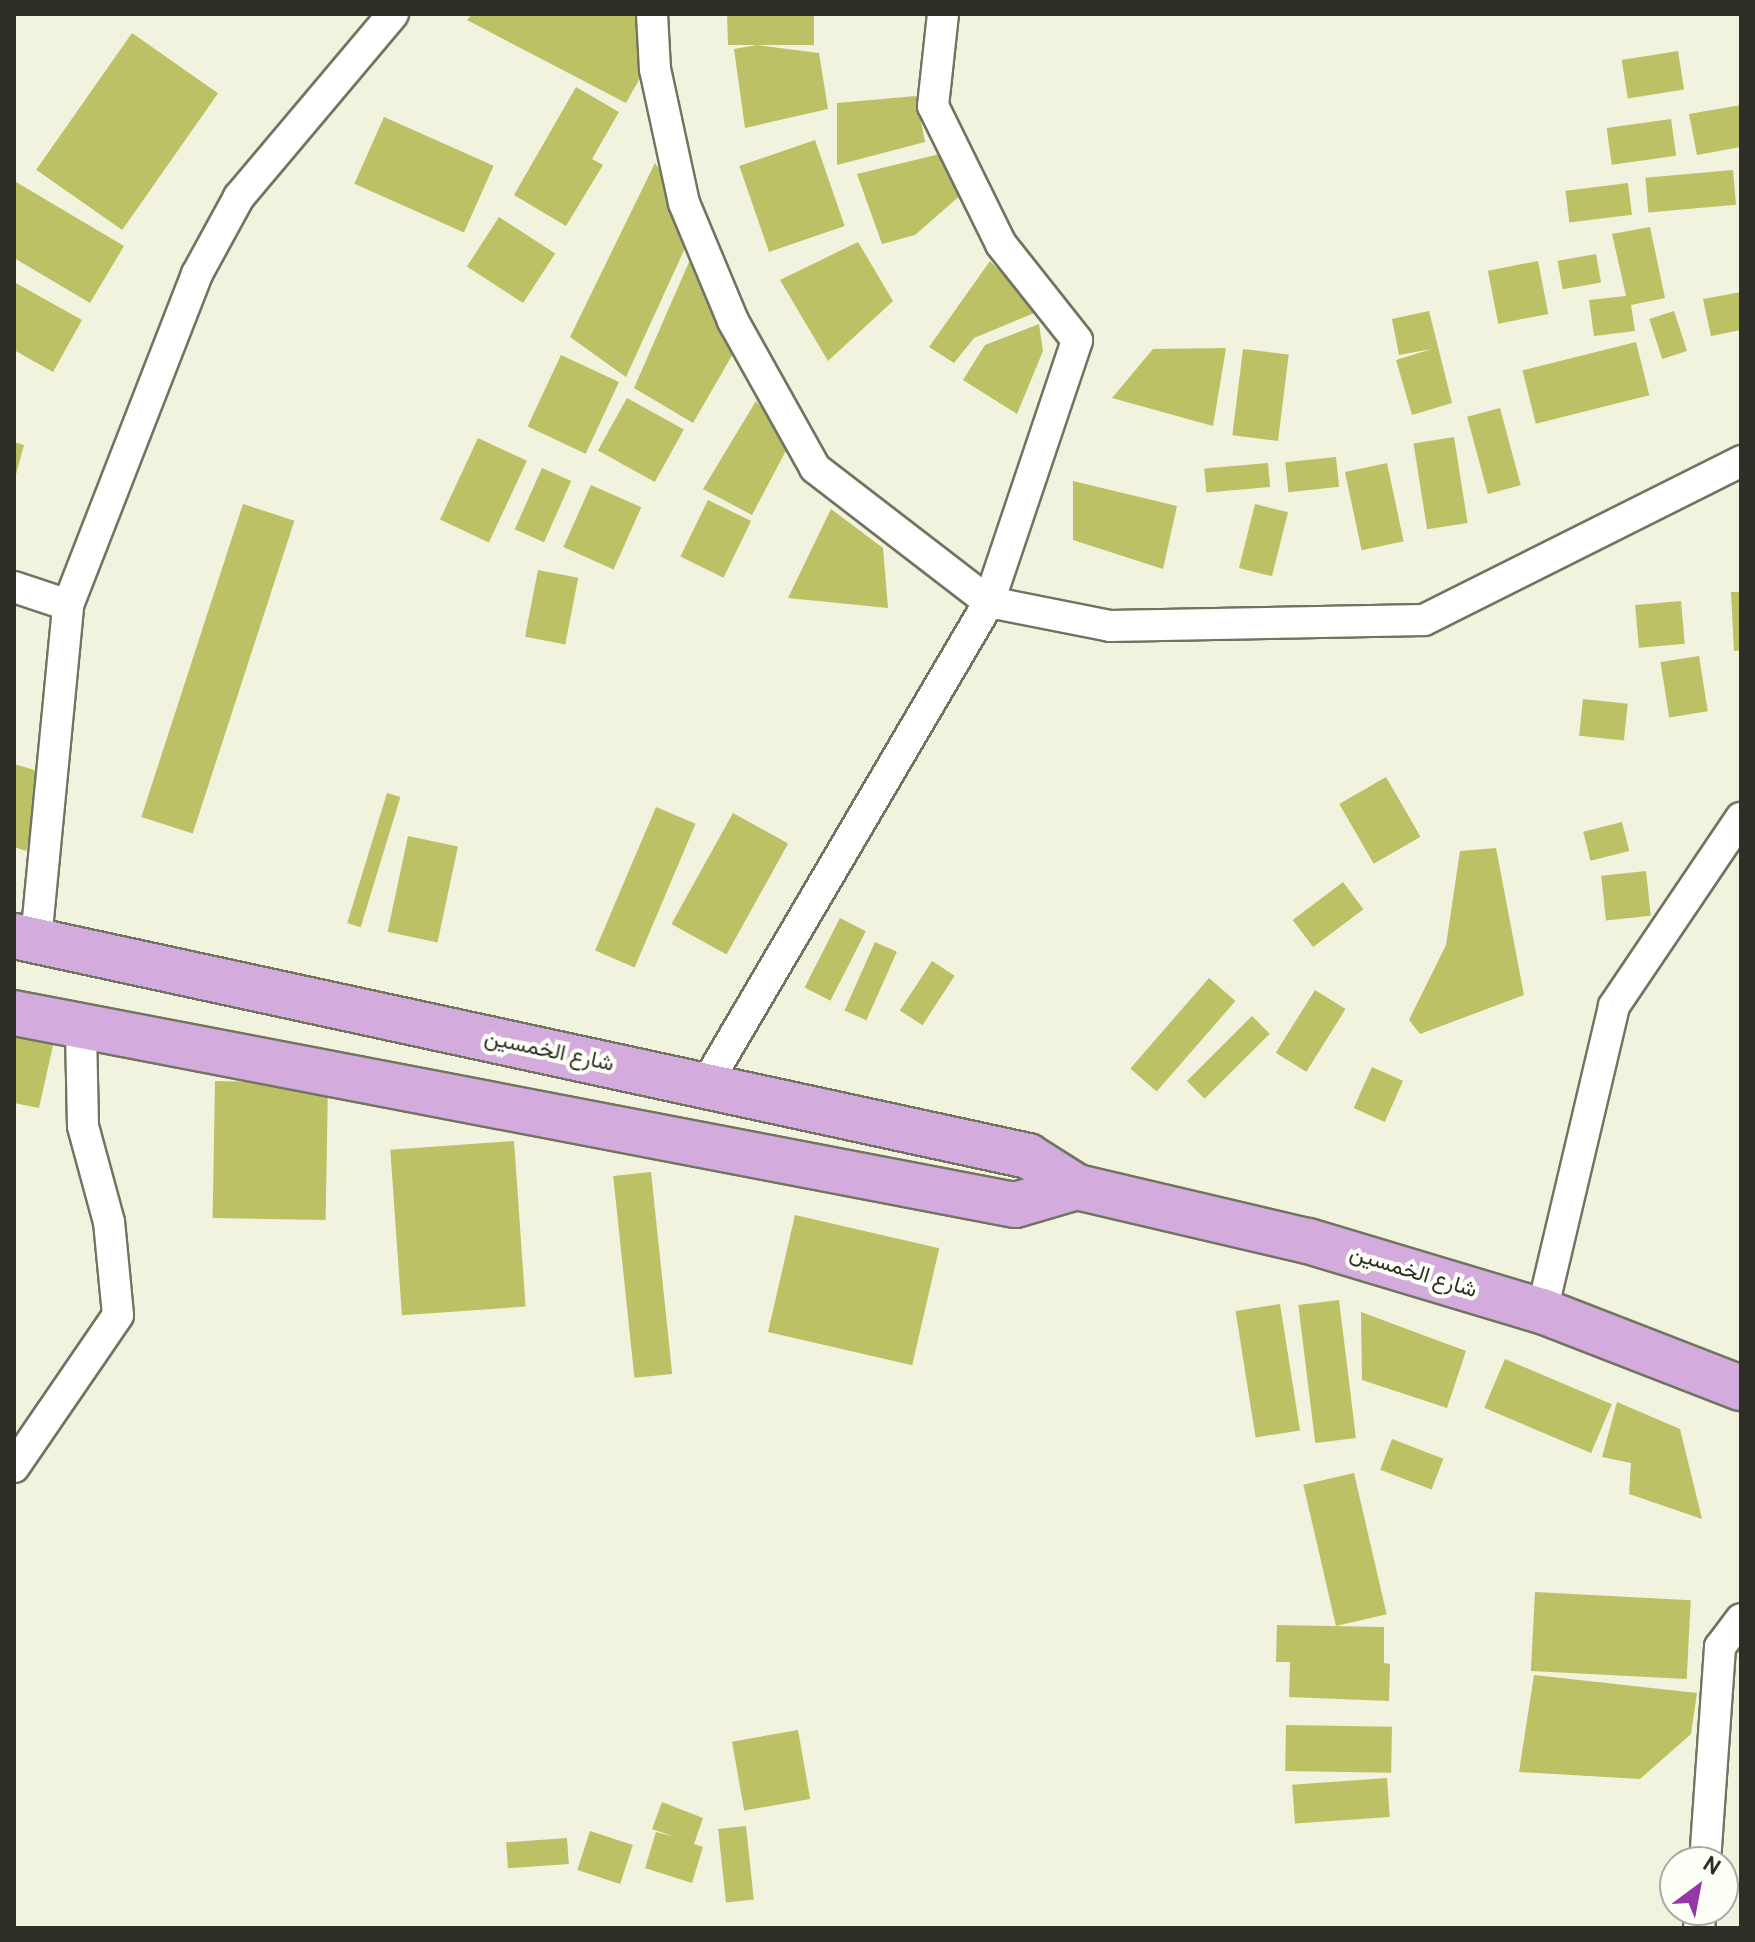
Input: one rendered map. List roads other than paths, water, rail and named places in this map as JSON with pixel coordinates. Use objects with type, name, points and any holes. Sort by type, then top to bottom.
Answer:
[{"type":"main road","name":"شارع الخمسين","points":[[25,938],[1028,1156],[1077,1187],[1308,1241],[1542,1311],[1741,1388]]},
{"type":"main road","name":"شارع الخمسين","points":[[14,1013],[1015,1205],[1077,1187]]},
{"type":"street","points":[[25,938],[68,605],[197,274],[239,197],[393,14]]},
{"type":"street","points":[[652,14],[655,69],[684,203],[733,321],[815,468],[989,602],[1110,626],[1424,620],[1741,461]]},
{"type":"street","points":[[705,1086],[989,602],[1077,340],[1001,244],[933,106],[943,14]]},
{"type":"street","points":[[14,587],[68,605]]},
{"type":"street","points":[[1542,1311],[1614,1006],[1741,818]]},
{"type":"street","points":[[14,1467],[118,1315],[109,1222],[83,1126],[81,1027]]},
{"type":"street","points":[[1706,1846],[1720,1647],[1741,1619]]}]
